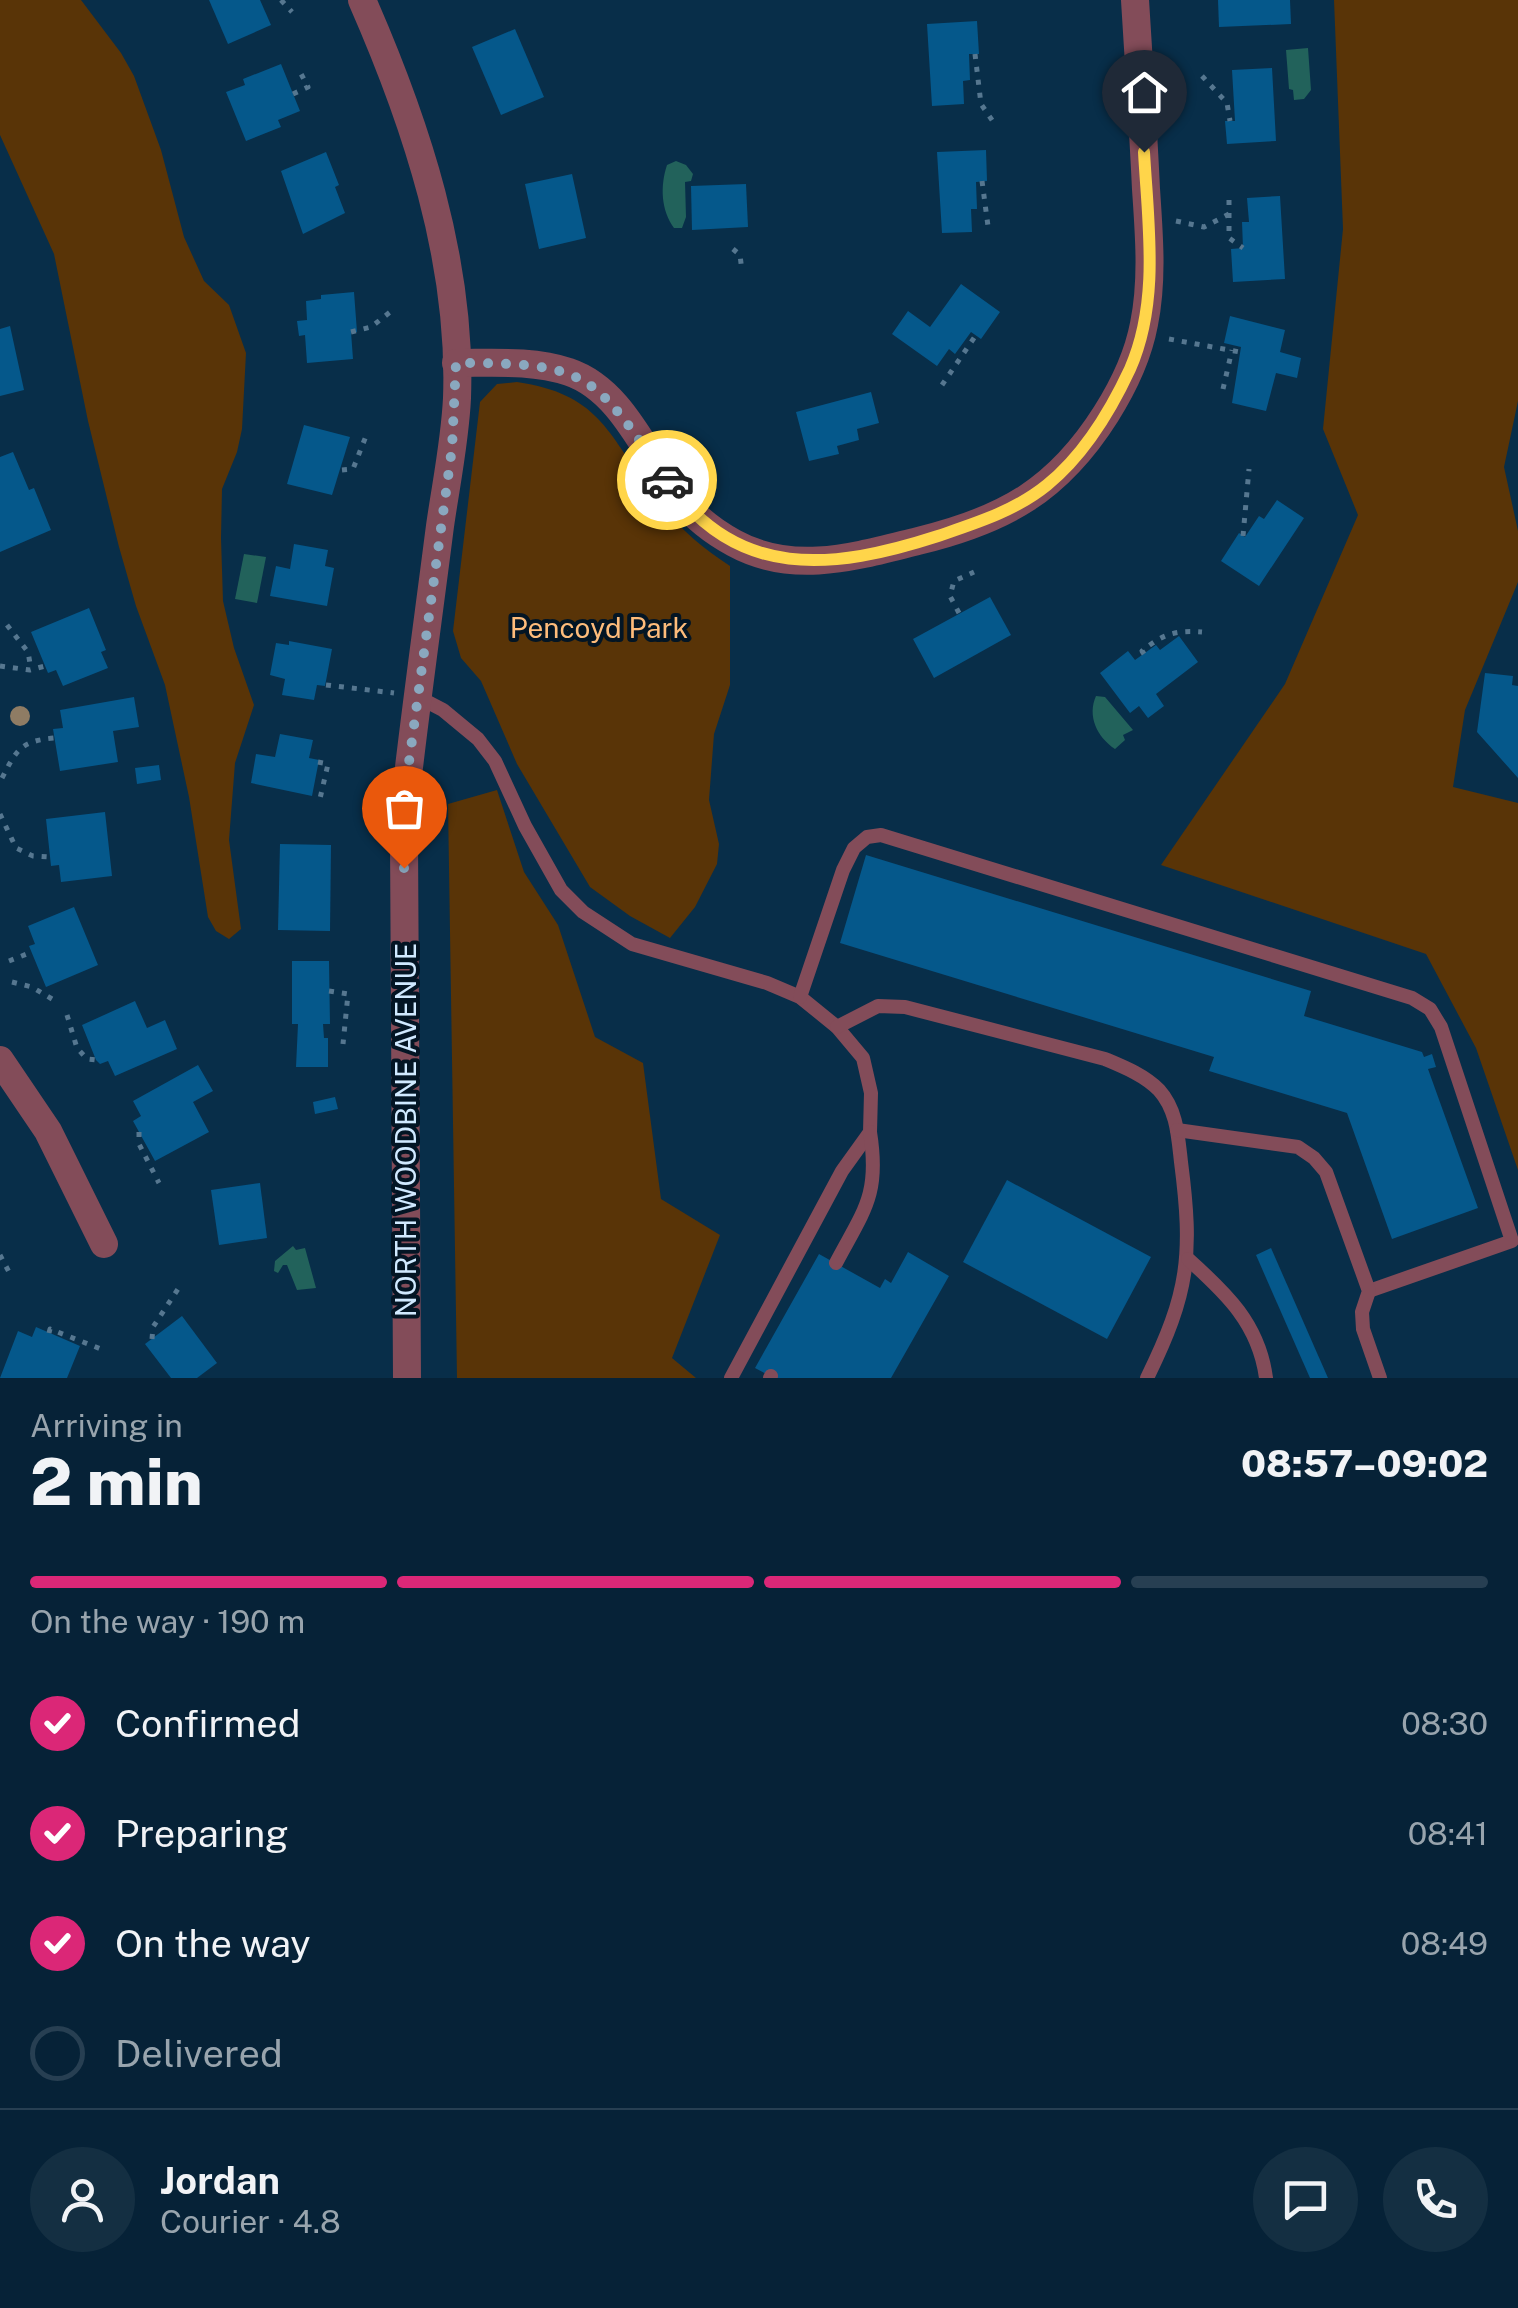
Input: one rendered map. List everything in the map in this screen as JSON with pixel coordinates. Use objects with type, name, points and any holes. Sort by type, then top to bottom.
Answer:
[{"type":"street","name":"NORTH WOODBINE AVENUE","points":[[362,0],[386,53],[421,159],[443,247],[456,363],[452,448],[417,696],[404,839],[407,1378]]},
{"type":"street","points":[[456,363],[522,363],[574,374],[593,385],[612,402],[677,495],[713,530],[767,556],[820,562],[853,557],[926,540],[1018,506],[1074,460],[1113,402],[1132,364],[1144,326],[1150,256],[1135,0]]},
{"type":"street","points":[[0,1060],[48,1131],[104,1244]]},
{"type":"lane","points":[[417,696],[464,725],[487,750],[543,860],[561,890],[583,912],[632,944],[767,983],[800,997],[837,1027],[863,1058],[871,1093],[870,1132],[875,1163],[872,1193],[836,1263]]},
{"type":"lane","points":[[800,997],[854,848],[867,836],[882,836],[1412,998],[1430,1009],[1441,1027],[1512,1241],[1369,1291]]},
{"type":"lane","points":[[837,1027],[878,1006],[905,1007],[1106,1059],[1158,1089],[1172,1109],[1177,1130],[1189,1221],[1188,1259],[1180,1299],[1147,1378]]},
{"type":"lane","points":[[1177,1130],[1298,1147],[1326,1172],[1369,1291],[1362,1312],[1363,1329],[1380,1378]]},
{"type":"lane","points":[[731,1378],[842,1172],[870,1132]]},
{"type":"lane","points":[[1188,1259],[1235,1302],[1264,1359],[1266,1378]]},
{"type":"path","points":[[281,0],[292,12]]},
{"type":"path","points":[[976,54],[982,104],[994,123]]},
{"type":"path","points":[[293,94],[308,86],[299,70]]},
{"type":"path","points":[[1202,76],[1227,103],[1230,121]]},
{"type":"path","points":[[982,182],[988,226]]},
{"type":"path","points":[[1229,200],[1230,238],[1243,248]]},
{"type":"path","points":[[1148,215],[1204,228],[1229,214]]},
{"type":"path","points":[[734,249],[740,255],[742,271]]},
{"type":"path","points":[[351,332],[372,327],[394,309]]},
{"type":"path","points":[[942,385],[976,335]]},
{"type":"path","points":[[1168,338],[1240,352]]},
{"type":"path","points":[[1222,390],[1232,350]]},
{"type":"path","points":[[342,470],[353,469],[368,431]]},
{"type":"path","points":[[1244,536],[1249,469]]},
{"type":"path","points":[[960,613],[950,596],[954,582],[974,572]]},
{"type":"path","points":[[7,626],[28,652],[31,669]]},
{"type":"path","points":[[1144,654],[1142,651],[1160,636],[1176,630],[1202,632]]},
{"type":"path","points":[[0,666],[45,666]]},
{"type":"path","points":[[326,685],[385,692]]},
{"type":"path","points":[[2,778],[14,754],[26,742],[54,738]]},
{"type":"path","points":[[318,762],[328,764],[319,803]]},
{"type":"path","points":[[0,814],[16,848],[33,856],[50,856]]},
{"type":"path","points":[[9,962],[32,952]]},
{"type":"path","points":[[12,982],[32,987],[52,999]]},
{"type":"path","points":[[330,992],[348,994],[343,1044]]},
{"type":"path","points":[[67,1014],[78,1048],[87,1059],[96,1060]]},
{"type":"path","points":[[138,1132],[139,1144],[159,1183]]},
{"type":"path","points":[[0,1255],[8,1272],[6,1278]]},
{"type":"path","points":[[152,1338],[153,1327],[180,1286]]},
{"type":"path","points":[[49,1332],[50,1329],[101,1348]]},
{"type":"green space","points":[[0,0],[81,0],[121,53],[134,76],[161,150],[184,237],[204,281],[229,305],[246,353],[242,429],[222,489],[223,601],[254,705],[235,763],[229,840],[241,929],[229,939],[216,931],[208,917],[189,797],[165,685],[119,547],[54,254],[0,135]]},
{"type":"green space","points":[[1334,0],[1518,0],[1518,401],[1504,467],[1518,531],[1518,582],[1465,710],[1453,787],[1518,803],[1518,1170],[1476,1048],[1426,954],[1161,865],[1285,684],[1358,515],[1323,429],[1343,229]]},
{"type":"green space","name":"Pencoyd Park","points":[[517,382],[566,396],[598,418],[667,513],[730,566],[730,685],[714,734],[709,800],[719,844],[717,864],[695,907],[670,938],[590,887],[517,764],[481,681],[461,658],[453,631],[480,402],[497,384]]},
{"type":"green space","points":[[497,790],[524,872],[558,925],[595,1037],[643,1063],[661,1199],[720,1235],[672,1358],[696,1378],[457,1378],[448,804]]},
{"type":"shaded area","points":[[1308,48],[1311,90],[1304,99],[1294,100],[1293,90],[1289,89],[1286,50]]},
{"type":"shaded area","points":[[676,161],[693,174],[691,181],[685,182],[686,217],[682,228],[674,228],[663,198],[667,165]]},
{"type":"shaded area","points":[[244,554],[266,557],[257,603],[235,599]]},
{"type":"shaded area","points":[[1096,696],[1105,697],[1133,730],[1123,735],[1125,740],[1115,749],[1095,726]]},
{"type":"shaded area","points":[[293,1246],[296,1250],[305,1248],[316,1288],[297,1290],[287,1265],[278,1273],[274,1271],[275,1261]]},
{"type":"building","points":[[209,0],[260,0],[271,25],[228,44]]},
{"type":"building","points":[[1218,0],[1290,0],[1291,24],[1219,27]]},
{"type":"building","points":[[977,21],[979,54],[969,54],[970,80],[963,81],[964,104],[932,106],[927,24]]},
{"type":"building","points":[[515,29],[544,97],[501,115],[472,47]]},
{"type":"building","points":[[281,64],[300,111],[278,120],[281,127],[246,141],[226,92],[245,85],[243,79]]},
{"type":"building","points":[[1272,68],[1276,141],[1227,144],[1225,121],[1235,121],[1232,70]]},
{"type":"building","points":[[986,150],[987,181],[976,182],[977,209],[971,209],[972,232],[942,233],[937,152]]},
{"type":"building","points":[[326,152],[345,213],[303,234],[281,171]]},
{"type":"building","points":[[572,174],[586,238],[539,249],[525,184]]},
{"type":"building","points":[[746,184],[748,227],[692,230],[691,186]]},
{"type":"building","points":[[1280,196],[1285,279],[1233,282],[1231,249],[1243,248],[1242,222],[1249,222],[1247,198]]},
{"type":"building","points":[[961,284],[1000,312],[981,339],[971,332],[955,354],[949,349],[937,366],[892,334],[908,311],[930,327]]},
{"type":"building","points":[[354,292],[357,332],[351,332],[353,359],[307,363],[305,335],[299,336],[297,321],[307,320],[306,301],[321,299],[321,295]]},
{"type":"building","points":[[1230,316],[1285,330],[1280,352],[1301,358],[1297,378],[1276,373],[1266,411],[1232,403],[1241,347],[1224,343]]},
{"type":"building","points":[[10,326],[24,390],[0,396],[0,329]]},
{"type":"building","points":[[871,392],[879,423],[857,429],[859,440],[837,446],[839,454],[809,461],[796,412]]},
{"type":"building","points":[[304,425],[350,437],[332,495],[287,484]]},
{"type":"building","points":[[13,452],[29,490],[34,488],[51,530],[0,552],[0,457]]},
{"type":"building","points":[[1277,500],[1304,518],[1259,586],[1221,561],[1239,533],[1245,537],[1259,516],[1264,519]]},
{"type":"building","points":[[294,544],[328,550],[325,566],[334,568],[327,606],[270,596],[276,566],[290,569]]},
{"type":"building","points":[[990,597],[1011,635],[934,678],[913,639]]},
{"type":"building","points":[[89,608],[106,650],[101,652],[108,668],[63,686],[56,670],[48,673],[31,632]]},
{"type":"building","points":[[1179,636],[1198,662],[1156,694],[1164,706],[1148,718],[1139,706],[1130,713],[1100,673],[1128,651],[1135,660],[1156,645],[1160,650]]},
{"type":"building","points":[[289,641],[332,649],[325,686],[317,685],[314,700],[282,695],[285,679],[270,675],[276,643],[289,645]]},
{"type":"building","points":[[1485,673],[1513,676],[1512,685],[1518,686],[1518,778],[1477,732]]},
{"type":"building","points":[[134,697],[139,727],[113,731],[118,762],[60,771],[53,729],[63,728],[60,710]]},
{"type":"building","points":[[280,734],[313,740],[309,758],[319,760],[312,796],[251,783],[256,754],[275,757]]},
{"type":"building","points":[[159,765],[161,780],[137,784],[135,768]]},
{"type":"building","points":[[105,812],[112,876],[61,882],[59,865],[51,866],[46,819]]},
{"type":"building","points":[[280,844],[331,845],[330,931],[278,930]]},
{"type":"building","points":[[866,855],[1311,991],[1304,1016],[1422,1052],[1424,1057],[1432,1054],[1436,1067],[1428,1069],[1478,1208],[1392,1239],[1347,1113],[1209,1071],[1214,1057],[840,943]]},
{"type":"building","points":[[74,907],[98,965],[46,987],[29,946],[35,944],[28,926]]},
{"type":"building","points":[[292,961],[329,961],[330,1024],[323,1024],[324,1038],[328,1038],[328,1067],[296,1067],[298,1024],[292,1024]]},
{"type":"building","points":[[135,1001],[147,1028],[165,1020],[177,1049],[115,1076],[108,1061],[100,1064],[96,1060],[82,1025]]},
{"type":"building","points":[[198,1065],[213,1091],[193,1102],[209,1132],[155,1161],[133,1121],[141,1116],[133,1101]]},
{"type":"building","points":[[335,1097],[338,1109],[315,1114],[313,1102]]},
{"type":"building","points":[[1007,1180],[1151,1257],[1107,1339],[963,1262]]},
{"type":"building","points":[[260,1183],[267,1238],[219,1245],[211,1190]]},
{"type":"building","points":[[1271,1248],[1328,1378],[1310,1378],[1256,1255]]},
{"type":"building","points":[[908,1252],[949,1276],[891,1378],[774,1378],[755,1368],[819,1254],[880,1288],[885,1279],[891,1283]]},
{"type":"building","points":[[182,1316],[217,1363],[197,1378],[171,1378],[145,1344]]},
{"type":"building","points":[[36,1327],[80,1346],[67,1378],[0,1378],[18,1331],[32,1337]]},
{"type":"way so far","points":[[404,868],[406,784],[452,448],[456,363],[522,363],[574,374],[612,402],[667,480]]},
{"type":"route","points":[[667,480],[692,512],[713,530],[738,545],[792,561],[853,557],[926,540],[1018,506],[1074,460],[1113,402],[1132,364],[1144,326],[1149,290],[1144,152]]}]
